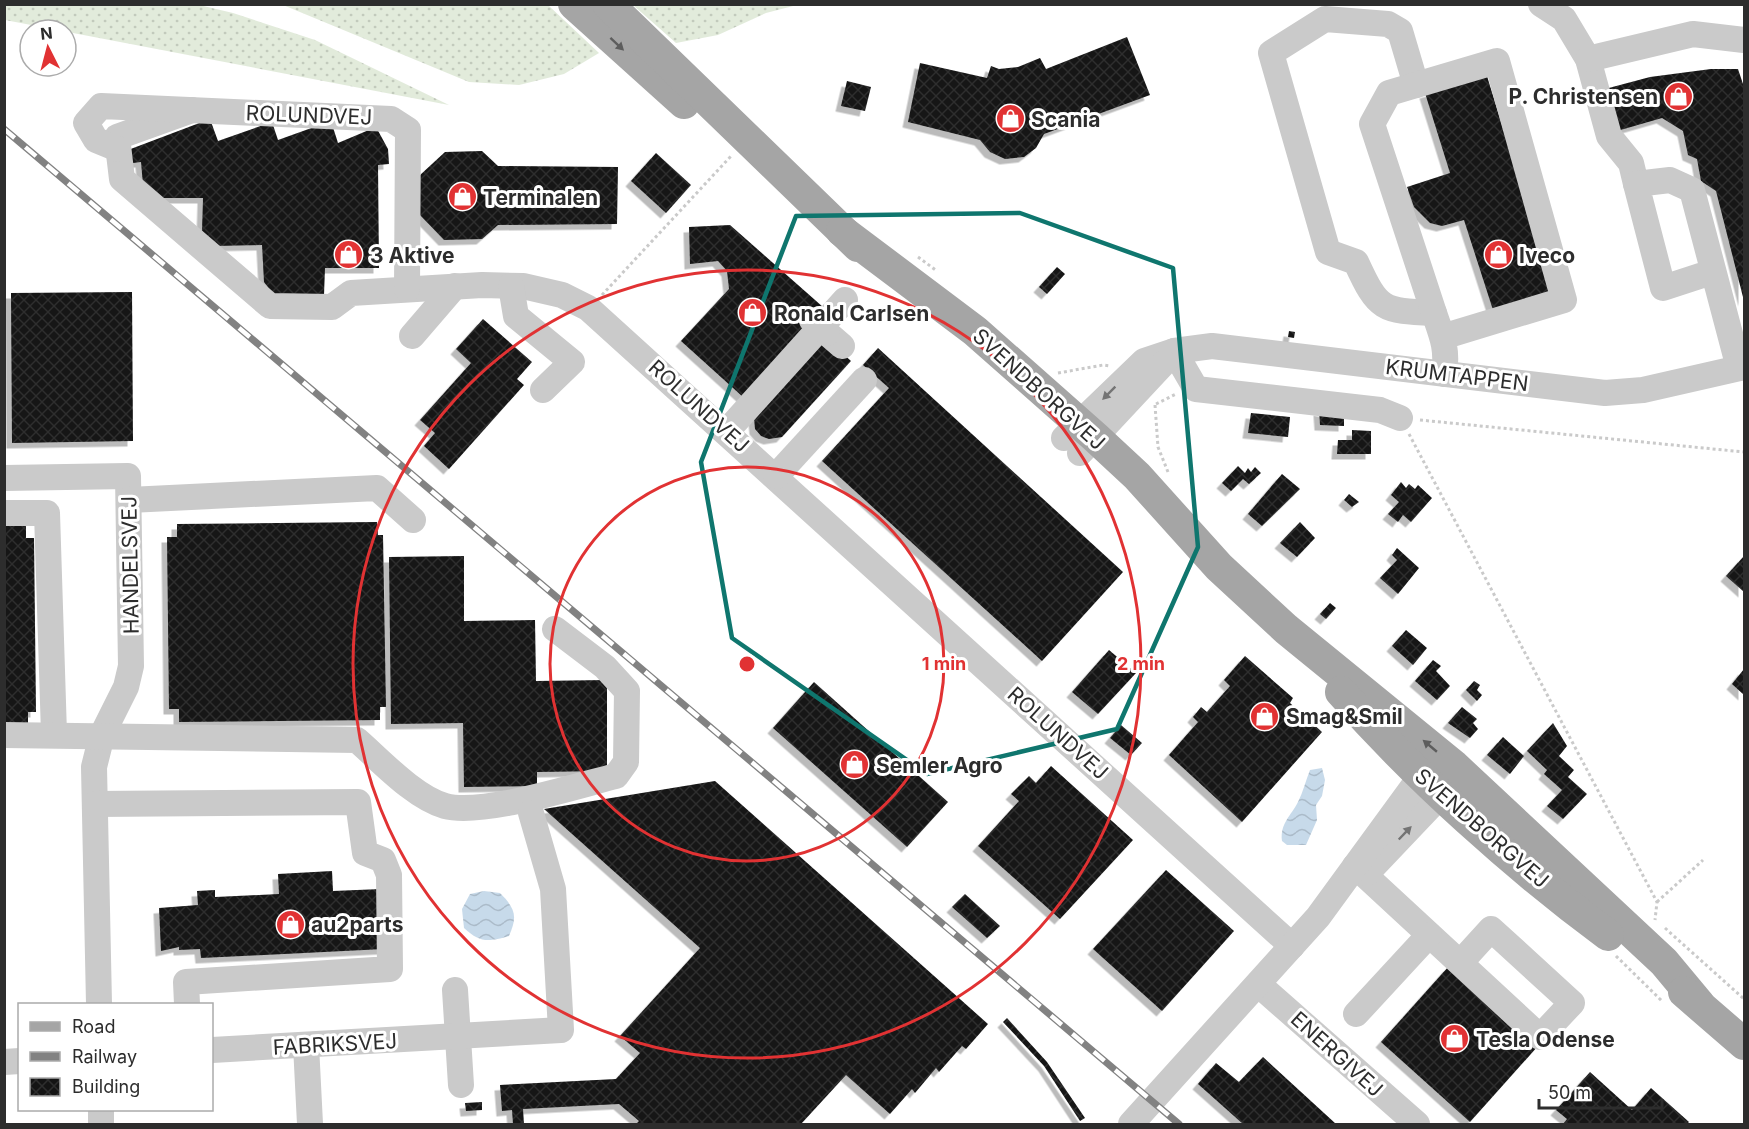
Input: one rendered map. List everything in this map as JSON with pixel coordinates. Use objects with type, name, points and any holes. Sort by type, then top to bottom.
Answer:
[{"type":"main road","name":"SVENDBORGVEJ","points":[[574,4],[700,118],[796,189]]},
{"type":"main road","name":"SVENDBORGVEJ","points":[[608,4],[956,342],[1080,438],[1137,476],[1219,567],[1286,629],[1376,731],[1441,780],[1627,930],[1664,962],[1699,1004]]},
{"type":"main road","name":"SVENDBORGVEJ","points":[[1441,780],[1577,912],[1699,1004],[1744,1044]]},
{"type":"street","points":[[1540,4],[1564,19],[1588,59],[1609,136],[1631,163],[1662,288],[1712,272]]},
{"type":"street","points":[[1416,85],[1400,32],[1388,24],[1325,19],[1271,53],[1328,252],[1356,262],[1371,295],[1395,312],[1434,313]]},
{"type":"street","points":[[1588,59],[1693,34],[1744,40]]},
{"type":"street","points":[[1442,337],[1563,300],[1497,61],[1389,93],[1372,124],[1434,313],[1442,337],[1447,352],[1444,374]]},
{"type":"street","name":"ROLUNDVEJ","points":[[118,149],[96,140],[86,123],[101,106],[391,119],[408,130],[407,289],[511,286],[562,295],[588,308],[727,431],[1292,946]]},
{"type":"street","points":[[192,110],[117,136],[122,179],[270,306],[332,307],[351,293],[407,289]]},
{"type":"street","points":[[1636,184],[1670,180],[1692,190],[1712,272],[1742,368]]},
{"type":"street","points":[[412,336],[455,286]]},
{"type":"street","points":[[511,286],[516,316],[573,362],[543,390]]},
{"type":"street","points":[[727,431],[845,300]]},
{"type":"street","name":"KRUMTAPPEN","points":[[1174,351],[1212,346],[1605,393],[1643,390],[1742,368]]},
{"type":"street","points":[[1080,438],[1174,351],[1196,389],[1380,410],[1400,418]]},
{"type":"street","points":[[776,476],[864,380]]},
{"type":"street","name":"HANDELSVEJ","points":[[4,478],[128,476],[131,666],[126,687],[102,735],[94,767],[99,1003]]},
{"type":"street","points":[[129,500],[377,488],[413,520]]},
{"type":"street","points":[[4,513],[47,513],[54,734]]},
{"type":"street","points":[[4,735],[357,740],[409,786],[443,806],[465,809],[490,806],[616,776],[626,762],[627,691],[605,667],[555,629]]},
{"type":"street","points":[[1131,1125],[1441,780]]},
{"type":"street","points":[[95,804],[358,802],[365,853],[383,860],[389,875],[390,969],[186,982],[188,1003]]},
{"type":"street","name":"FABRIKSVEJ","points":[[213,1050],[561,1030],[553,889],[531,813]]},
{"type":"street","points":[[1359,871],[1460,963]]},
{"type":"street","points":[[1356,1014],[1429,935]]},
{"type":"street","name":"ENERGIVEJ","points":[[1258,984],[1417,1125]]},
{"type":"street","points":[[455,990],[461,1085]]},
{"type":"street","points":[[306,1045],[310,1125]]},
{"type":"path","points":[[588,308],[739,147]]},
{"type":"path","points":[[1400,418],[1744,452]]},
{"type":"path","points":[[1400,418],[1657,902],[1654,922],[1671,932],[1744,999]]},
{"type":"path","points":[[1657,902],[1703,860]]},
{"type":"highlighted area","points":[[1020,213],[1173,268],[1198,547],[1117,729],[927,774],[732,638],[701,462],[796,216]]},
{"type":"green space","points":[[195,4],[233,13],[315,40],[449,105],[78,34],[78,18],[18,18],[18,22],[5,20],[5,5]]},
{"type":"green space","points":[[283,5],[548,5],[599,53],[564,74],[519,85],[469,82]]},
{"type":"green space","points":[[633,5],[797,5],[766,13],[718,35],[676,43]]},
{"type":"water","points":[[1322,768],[1325,780],[1322,796],[1316,805],[1317,820],[1306,845],[1287,845],[1282,841],[1284,824],[1298,802],[1310,770]]},
{"type":"water","points":[[484,891],[500,893],[512,908],[514,923],[509,936],[485,940],[464,928],[462,909],[470,894]]},
{"type":"building","points":[[1127,37],[1150,95],[1044,134],[1036,148],[1024,157],[1005,159],[990,152],[980,140],[908,122],[920,63],[987,78],[991,66],[999,69],[1018,67],[1040,58],[1046,69]]},
{"type":"building","points":[[1711,69],[1738,69],[1744,87],[1744,301],[1716,191],[1701,181],[1697,159],[1688,155],[1683,131],[1662,118],[1617,131],[1605,89],[1650,77]]},
{"type":"building","points":[[1487,76],[1553,292],[1493,310],[1464,220],[1442,226],[1430,223],[1414,207],[1407,187],[1450,173],[1425,93]]},
{"type":"building","points":[[847,81],[871,87],[865,111],[841,106]]},
{"type":"building","points":[[210,119],[218,141],[272,122],[278,140],[331,121],[338,143],[376,127],[388,149],[389,164],[378,165],[379,268],[325,268],[324,295],[274,295],[264,282],[262,245],[214,246],[202,231],[203,198],[154,198],[143,185],[141,162],[133,163],[128,150]]},
{"type":"building","points":[[482,151],[498,166],[618,167],[617,224],[498,225],[482,239],[444,240],[418,213],[418,177],[445,152]]},
{"type":"building","points":[[656,153],[691,185],[666,213],[631,181]]},
{"type":"building","points":[[730,225],[823,307],[743,397],[681,341],[729,289],[727,271],[718,261],[690,264],[689,227]]},
{"type":"building","points":[[1057,267],[1065,274],[1047,294],[1039,287]]},
{"type":"building","points":[[132,292],[133,441],[12,443],[11,293]]},
{"type":"building","points":[[483,319],[532,362],[517,379],[524,385],[449,469],[424,446],[435,433],[420,420],[471,363],[456,349]]},
{"type":"building","points":[[1289,331],[1295,332],[1294,338],[1288,337]]},
{"type":"building","points":[[824,336],[851,361],[782,437],[769,439],[761,436],[755,429],[754,418]]},
{"type":"building","points":[[878,348],[1123,572],[1042,661],[822,461],[889,388],[863,365]]},
{"type":"building","points":[[1319,410],[1344,416],[1344,426],[1320,425]]},
{"type":"building","points":[[1251,413],[1290,417],[1288,437],[1248,433]]},
{"type":"building","points":[[1352,430],[1371,431],[1371,454],[1337,454],[1338,440],[1352,440]]},
{"type":"building","points":[[1238,466],[1245,473],[1248,468],[1251,472],[1255,467],[1261,473],[1249,484],[1243,479],[1231,491],[1222,483]]},
{"type":"building","points":[[1282,474],[1300,489],[1262,526],[1248,514]]},
{"type":"building","points":[[1401,482],[1406,488],[1409,484],[1415,489],[1418,485],[1432,498],[1411,522],[1403,515],[1398,522],[1388,514],[1399,502],[1391,495]]},
{"type":"building","points":[[1349,494],[1359,502],[1352,507],[1344,500]]},
{"type":"building","points":[[377,522],[378,535],[383,535],[386,707],[380,707],[380,720],[179,722],[179,709],[169,709],[167,537],[177,537],[177,524]]},
{"type":"building","points":[[1300,522],[1315,538],[1297,557],[1280,543]]},
{"type":"building","points":[[4,525],[26,525],[26,538],[34,538],[36,712],[28,712],[28,724],[4,724]]},
{"type":"building","points":[[1397,548],[1419,568],[1398,594],[1380,578],[1397,560],[1392,555]]},
{"type":"building","points":[[464,556],[464,621],[535,620],[536,681],[607,680],[607,771],[537,772],[537,786],[464,787],[463,723],[391,724],[389,557]]},
{"type":"building","points":[[1744,556],[1744,592],[1726,576]]},
{"type":"building","points":[[1330,603],[1336,608],[1326,619],[1320,614]]},
{"type":"building","points":[[1406,630],[1427,648],[1413,665],[1392,646]]},
{"type":"building","points":[[1109,650],[1136,673],[1098,714],[1072,692]]},
{"type":"building","points":[[1245,656],[1293,698],[1290,703],[1322,732],[1242,822],[1169,755],[1198,722],[1193,717],[1201,707],[1207,712],[1230,686],[1224,680]]},
{"type":"building","points":[[1433,660],[1441,666],[1436,671],[1450,686],[1437,700],[1415,681]]},
{"type":"building","points":[[1744,669],[1744,695],[1732,684]]},
{"type":"building","points":[[1474,681],[1480,685],[1477,690],[1482,695],[1477,701],[1466,690]]},
{"type":"building","points":[[814,682],[948,802],[907,847],[773,728]]},
{"type":"building","points":[[1462,707],[1477,719],[1473,723],[1478,729],[1470,738],[1448,723]]},
{"type":"building","points":[[1553,723],[1567,746],[1559,756],[1574,770],[1568,777],[1587,794],[1563,819],[1547,806],[1562,790],[1544,774],[1547,770],[1527,751]]},
{"type":"building","points":[[1121,725],[1142,743],[1131,755],[1110,738]]},
{"type":"building","points":[[1503,737],[1524,756],[1510,774],[1487,755]]},
{"type":"building","points":[[1051,766],[1133,840],[1060,919],[978,846],[1019,801],[1011,794],[1029,776],[1036,783]]},
{"type":"building","points":[[715,781],[988,1024],[966,1049],[962,1046],[939,1072],[936,1068],[915,1093],[912,1089],[890,1114],[846,1075],[801,1124],[636,1124],[639,1121],[619,1104],[523,1109],[524,1124],[513,1124],[512,1110],[502,1111],[500,1085],[616,1079],[640,1053],[620,1036],[700,948],[544,809]]},
{"type":"building","points":[[1166,870],[1234,931],[1162,1011],[1093,949]]},
{"type":"building","points":[[332,871],[333,891],[381,889],[384,949],[201,958],[200,949],[179,950],[179,947],[161,951],[159,908],[198,905],[197,891],[215,890],[215,897],[279,894],[278,874]]},
{"type":"building","points":[[965,894],[1000,926],[987,938],[952,907]]},
{"type":"building","points":[[1449,966],[1538,1046],[1470,1122],[1381,1042]]},
{"type":"building","points":[[1007,1018],[1047,1062],[1085,1118],[1080,1121],[1044,1066],[1003,1022]]},
{"type":"building","points":[[1263,1057],[1336,1124],[1243,1124],[1198,1084],[1216,1063],[1239,1082]]},
{"type":"building","points":[[1590,1072],[1632,1110],[1651,1088],[1689,1122],[1687,1124],[1563,1124],[1567,1119],[1556,1110]]},
{"type":"building","points":[[482,1102],[482,1110],[466,1111],[465,1103]]},
{"type":"railway","points":[[4,129],[1179,1124]]},
{"type":"place","name":"P. Christensen","points":[[1679,96]]},
{"type":"place","name":"Scania","points":[[1010,119]]},
{"type":"place","name":"Terminalen","points":[[462,197]]},
{"type":"place","name":"3 Aktive","points":[[349,255]]},
{"type":"place","name":"Iveco","points":[[1498,255]]},
{"type":"place","name":"Ronald Carlsen","points":[[753,313]]},
{"type":"place","name":"Smag&Smil","points":[[1265,716]]},
{"type":"place","name":"Semler Agro","points":[[855,765]]},
{"type":"place","name":"au2parts","points":[[290,924]]},
{"type":"place","name":"Tesla Odense","points":[[1455,1039]]}]
